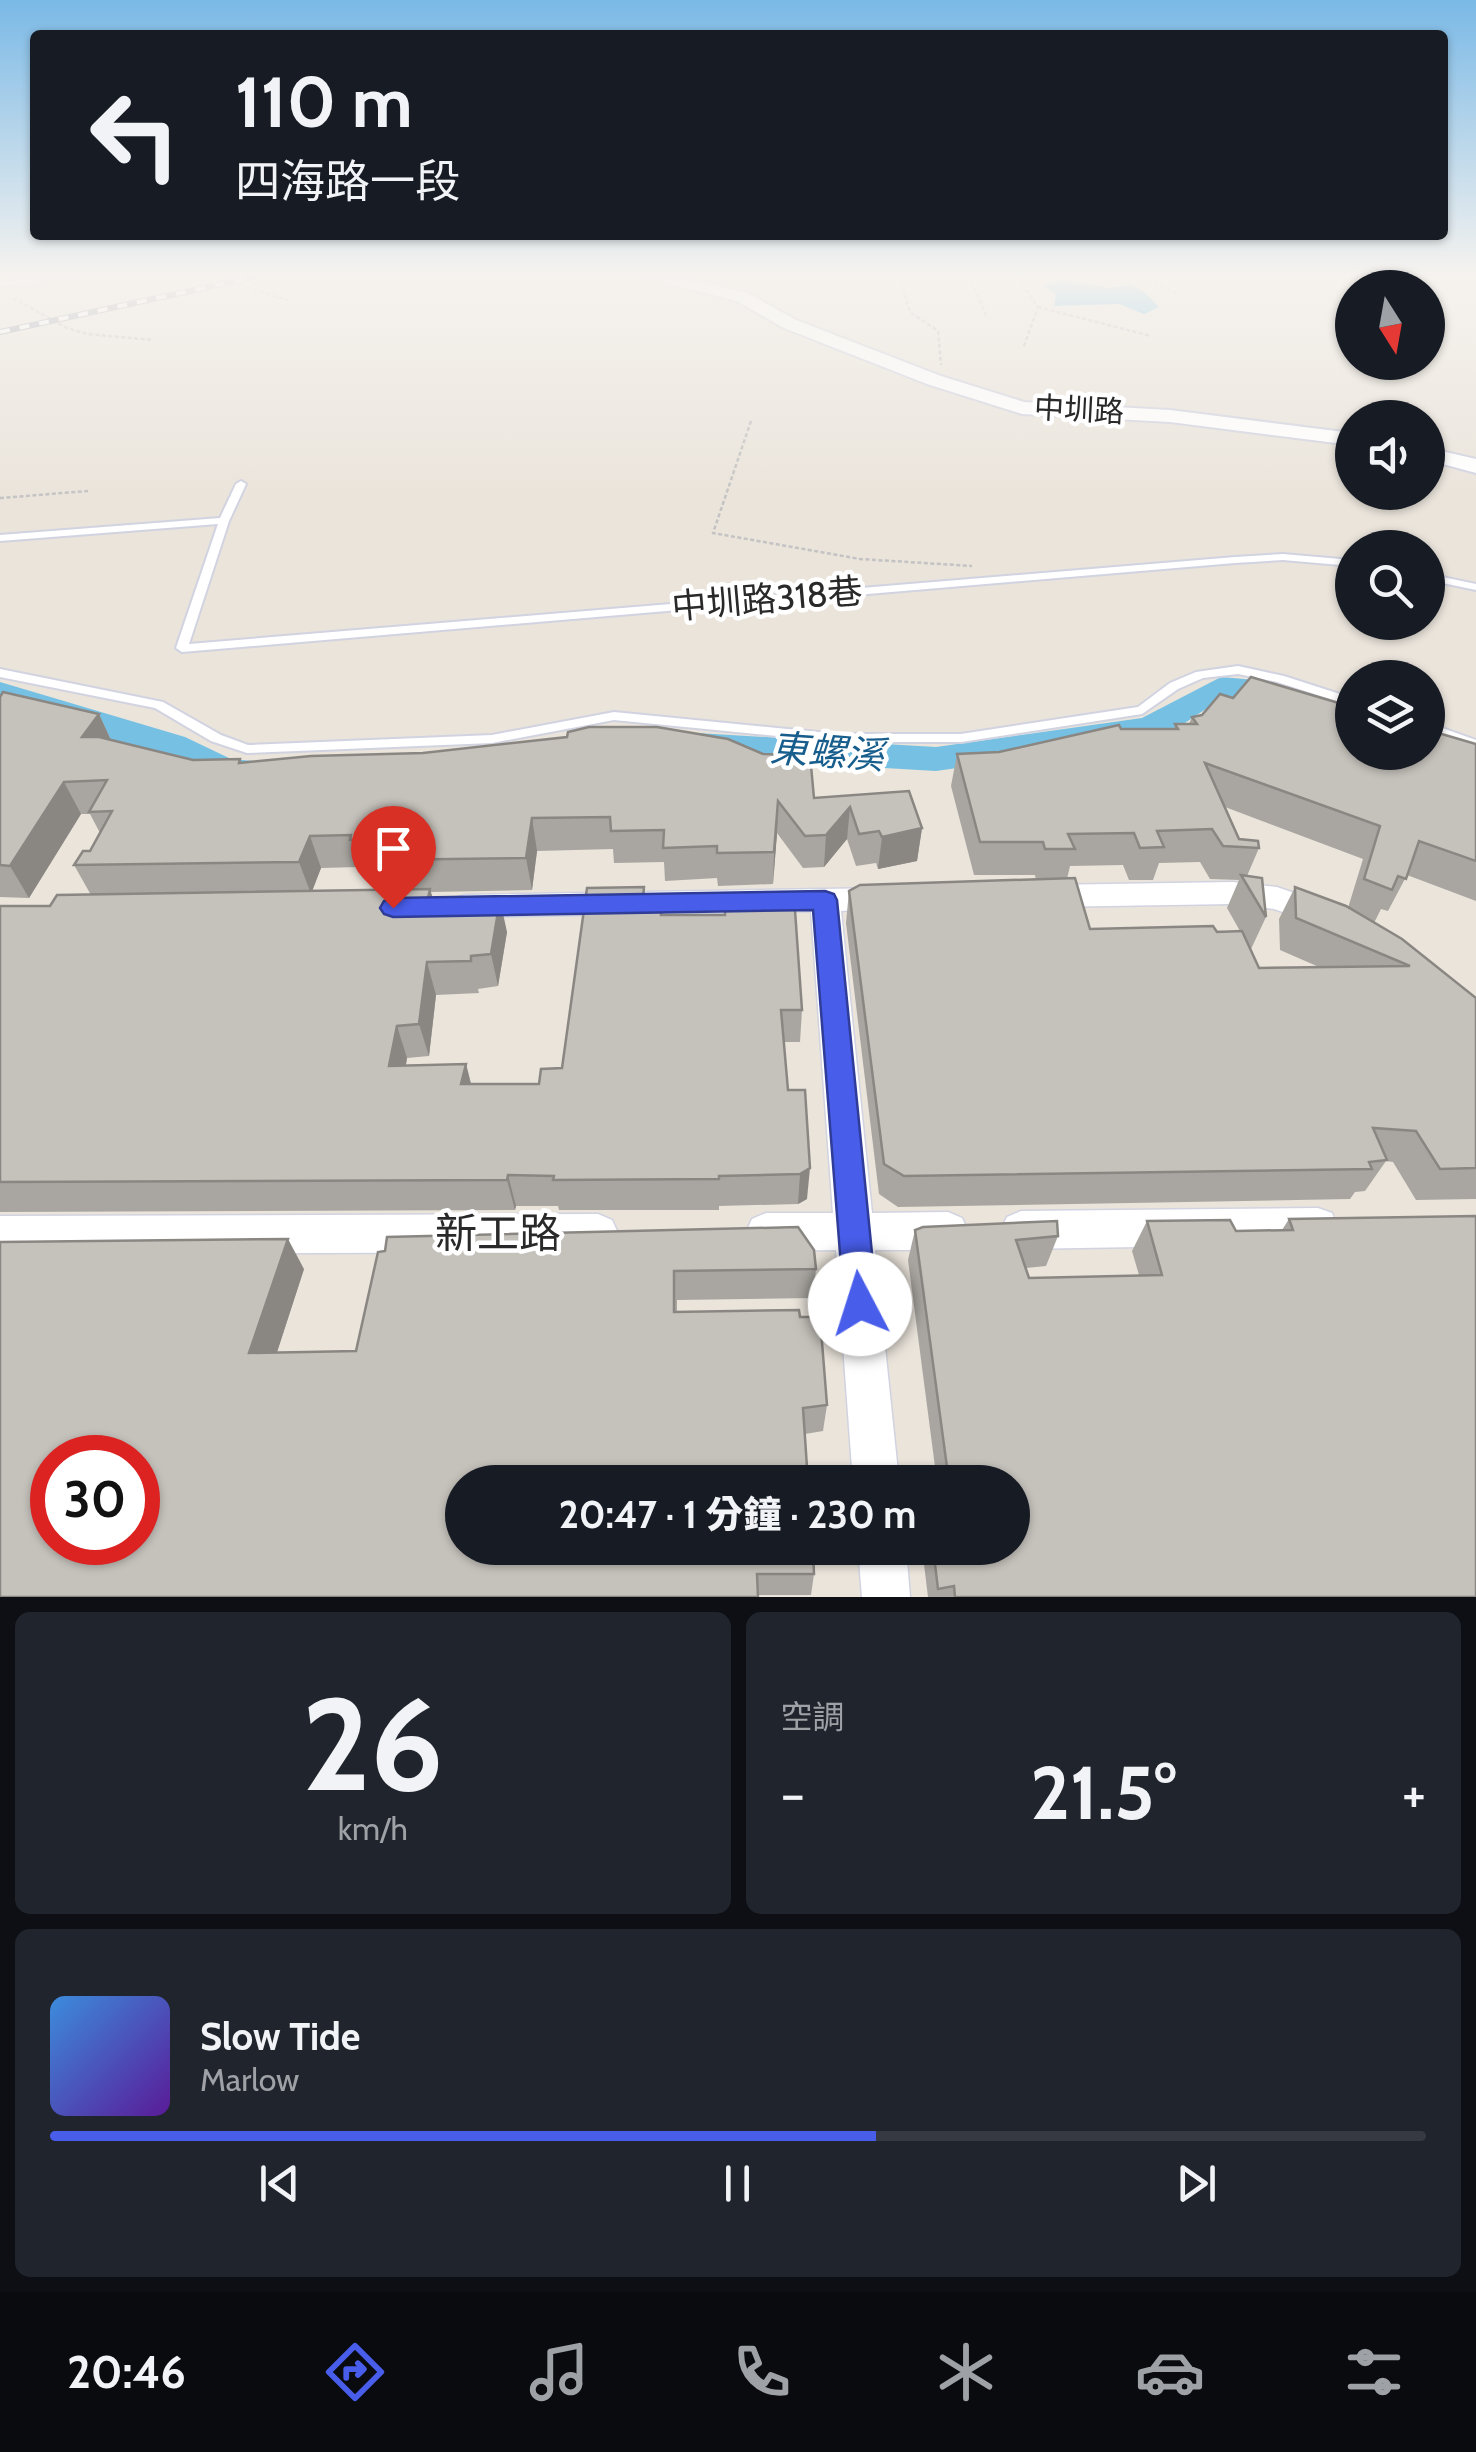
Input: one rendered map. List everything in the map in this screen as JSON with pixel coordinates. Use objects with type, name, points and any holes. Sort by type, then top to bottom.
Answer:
[{"type":"street","name":"中圳路","points":[[858,351],[934,380],[1048,412],[1170,416],[1335,437]]},
{"type":"street","points":[[1445,458],[1476,466]]},
{"type":"street","points":[[1021,897],[1233,892],[1277,898],[1348,927]]},
{"type":"street","points":[[432,907],[903,899]]},
{"type":"street","points":[[825,900],[875,1465]]},
{"type":"street","points":[[735,1232],[1360,1225]]},
{"type":"street","name":"新工路","points":[[0,1234],[636,1232]]},
{"type":"street","points":[[883,1565],[886,1597]]},
{"type":"lane","points":[[0,538],[224,521],[240,484]]},
{"type":"lane","name":"中圳路318巷","points":[[224,521],[182,648],[1267,558],[1335,562]]},
{"type":"lane","points":[[1445,581],[1476,587]]},
{"type":"lane","points":[[0,673],[158,705],[216,738],[247,749],[492,739],[614,716],[838,738],[961,738],[1142,710],[1174,686],[1200,674],[1238,670],[1280,678],[1335,696]]},
{"type":"lane","points":[[1445,734],[1476,744]]},
{"type":"path","points":[[934,380],[942,375],[940,351]]},
{"type":"path","points":[[750,421],[713,534],[860,558],[980,567],[1000,579]]},
{"type":"path","points":[[0,498],[88,492]]},
{"type":"building","points":[[1251,677],[1335,702],[1335,770],[1445,770],[1445,735],[1476,744],[1476,861],[1419,841],[1406,879],[1398,876],[1392,890],[1364,879],[1380,826],[1205,763],[1239,839],[1258,841],[1259,848],[1223,846],[1212,829],[1157,831],[1164,847],[1140,848],[1134,833],[1068,834],[1075,849],[1045,849],[1043,842],[980,842],[957,754],[999,752],[1119,725],[1121,729],[1178,729],[1175,724],[1197,724],[1192,717],[1202,715],[1220,694],[1233,698]]},
{"type":"building","points":[[3,692],[99,714],[82,737],[99,737],[193,760],[240,759],[239,763],[311,756],[423,753],[567,737],[568,732],[589,727],[657,727],[728,739],[763,754],[810,755],[814,798],[909,791],[922,828],[882,837],[879,831],[859,834],[850,807],[826,835],[805,836],[778,801],[774,852],[717,853],[717,846],[663,848],[664,830],[611,831],[610,817],[532,818],[526,858],[372,860],[377,839],[350,840],[351,835],[310,836],[299,862],[74,865],[83,851],[90,851],[112,811],[89,812],[107,780],[64,782],[10,866],[0,865]]},
{"type":"building","points":[[1241,875],[1262,878],[1266,917]]},
{"type":"building","points":[[1075,878],[1090,929],[1213,926],[1217,932],[1242,931],[1259,968],[1410,966],[1296,918],[1295,887],[1346,906],[1402,939],[1476,998],[1476,1168],[1440,1169],[1416,1131],[1373,1128],[1387,1160],[1369,1162],[1372,1169],[904,1176],[884,1164],[849,891],[860,885]]},
{"type":"building","points":[[644,887],[643,898],[654,898],[652,907],[661,908],[661,915],[725,915],[725,896],[794,896],[802,1010],[781,1010],[788,1090],[805,1090],[810,1168],[800,1174],[719,1179],[553,1180],[554,1176],[508,1175],[507,1180],[0,1182],[0,906],[50,906],[57,895],[430,889],[427,903],[500,900],[491,954],[471,956],[471,961],[427,962],[419,1024],[397,1026],[389,1066],[466,1064],[461,1084],[539,1084],[541,1069],[562,1068],[587,888]]},
{"type":"building","points":[[1476,1216],[1476,1597],[955,1597],[954,1586],[938,1589],[935,1565],[1030,1565],[1030,1465],[947,1465],[915,1230],[1057,1221],[1058,1236],[1016,1240],[1029,1278],[1162,1275],[1147,1221],[1230,1220],[1236,1231],[1293,1230],[1289,1219]]},
{"type":"building","points":[[798,1227],[814,1250],[816,1269],[674,1271],[674,1312],[799,1310],[800,1317],[820,1317],[827,1405],[803,1408],[807,1465],[445,1465],[445,1565],[814,1565],[814,1574],[757,1574],[758,1597],[0,1597],[0,1242],[288,1239],[249,1353],[356,1351],[378,1252],[385,1251],[387,1237]]},
{"type":"waterway","name":"東螺溪","points":[[697,745],[936,759],[1152,728],[1221,688],[1267,692],[1335,715]]},
{"type":"waterway","name":"東螺溪","points":[[0,693],[172,746],[225,772],[252,771]]},
{"type":"route","points":[[393,908],[825,900],[860,1304]]}]
